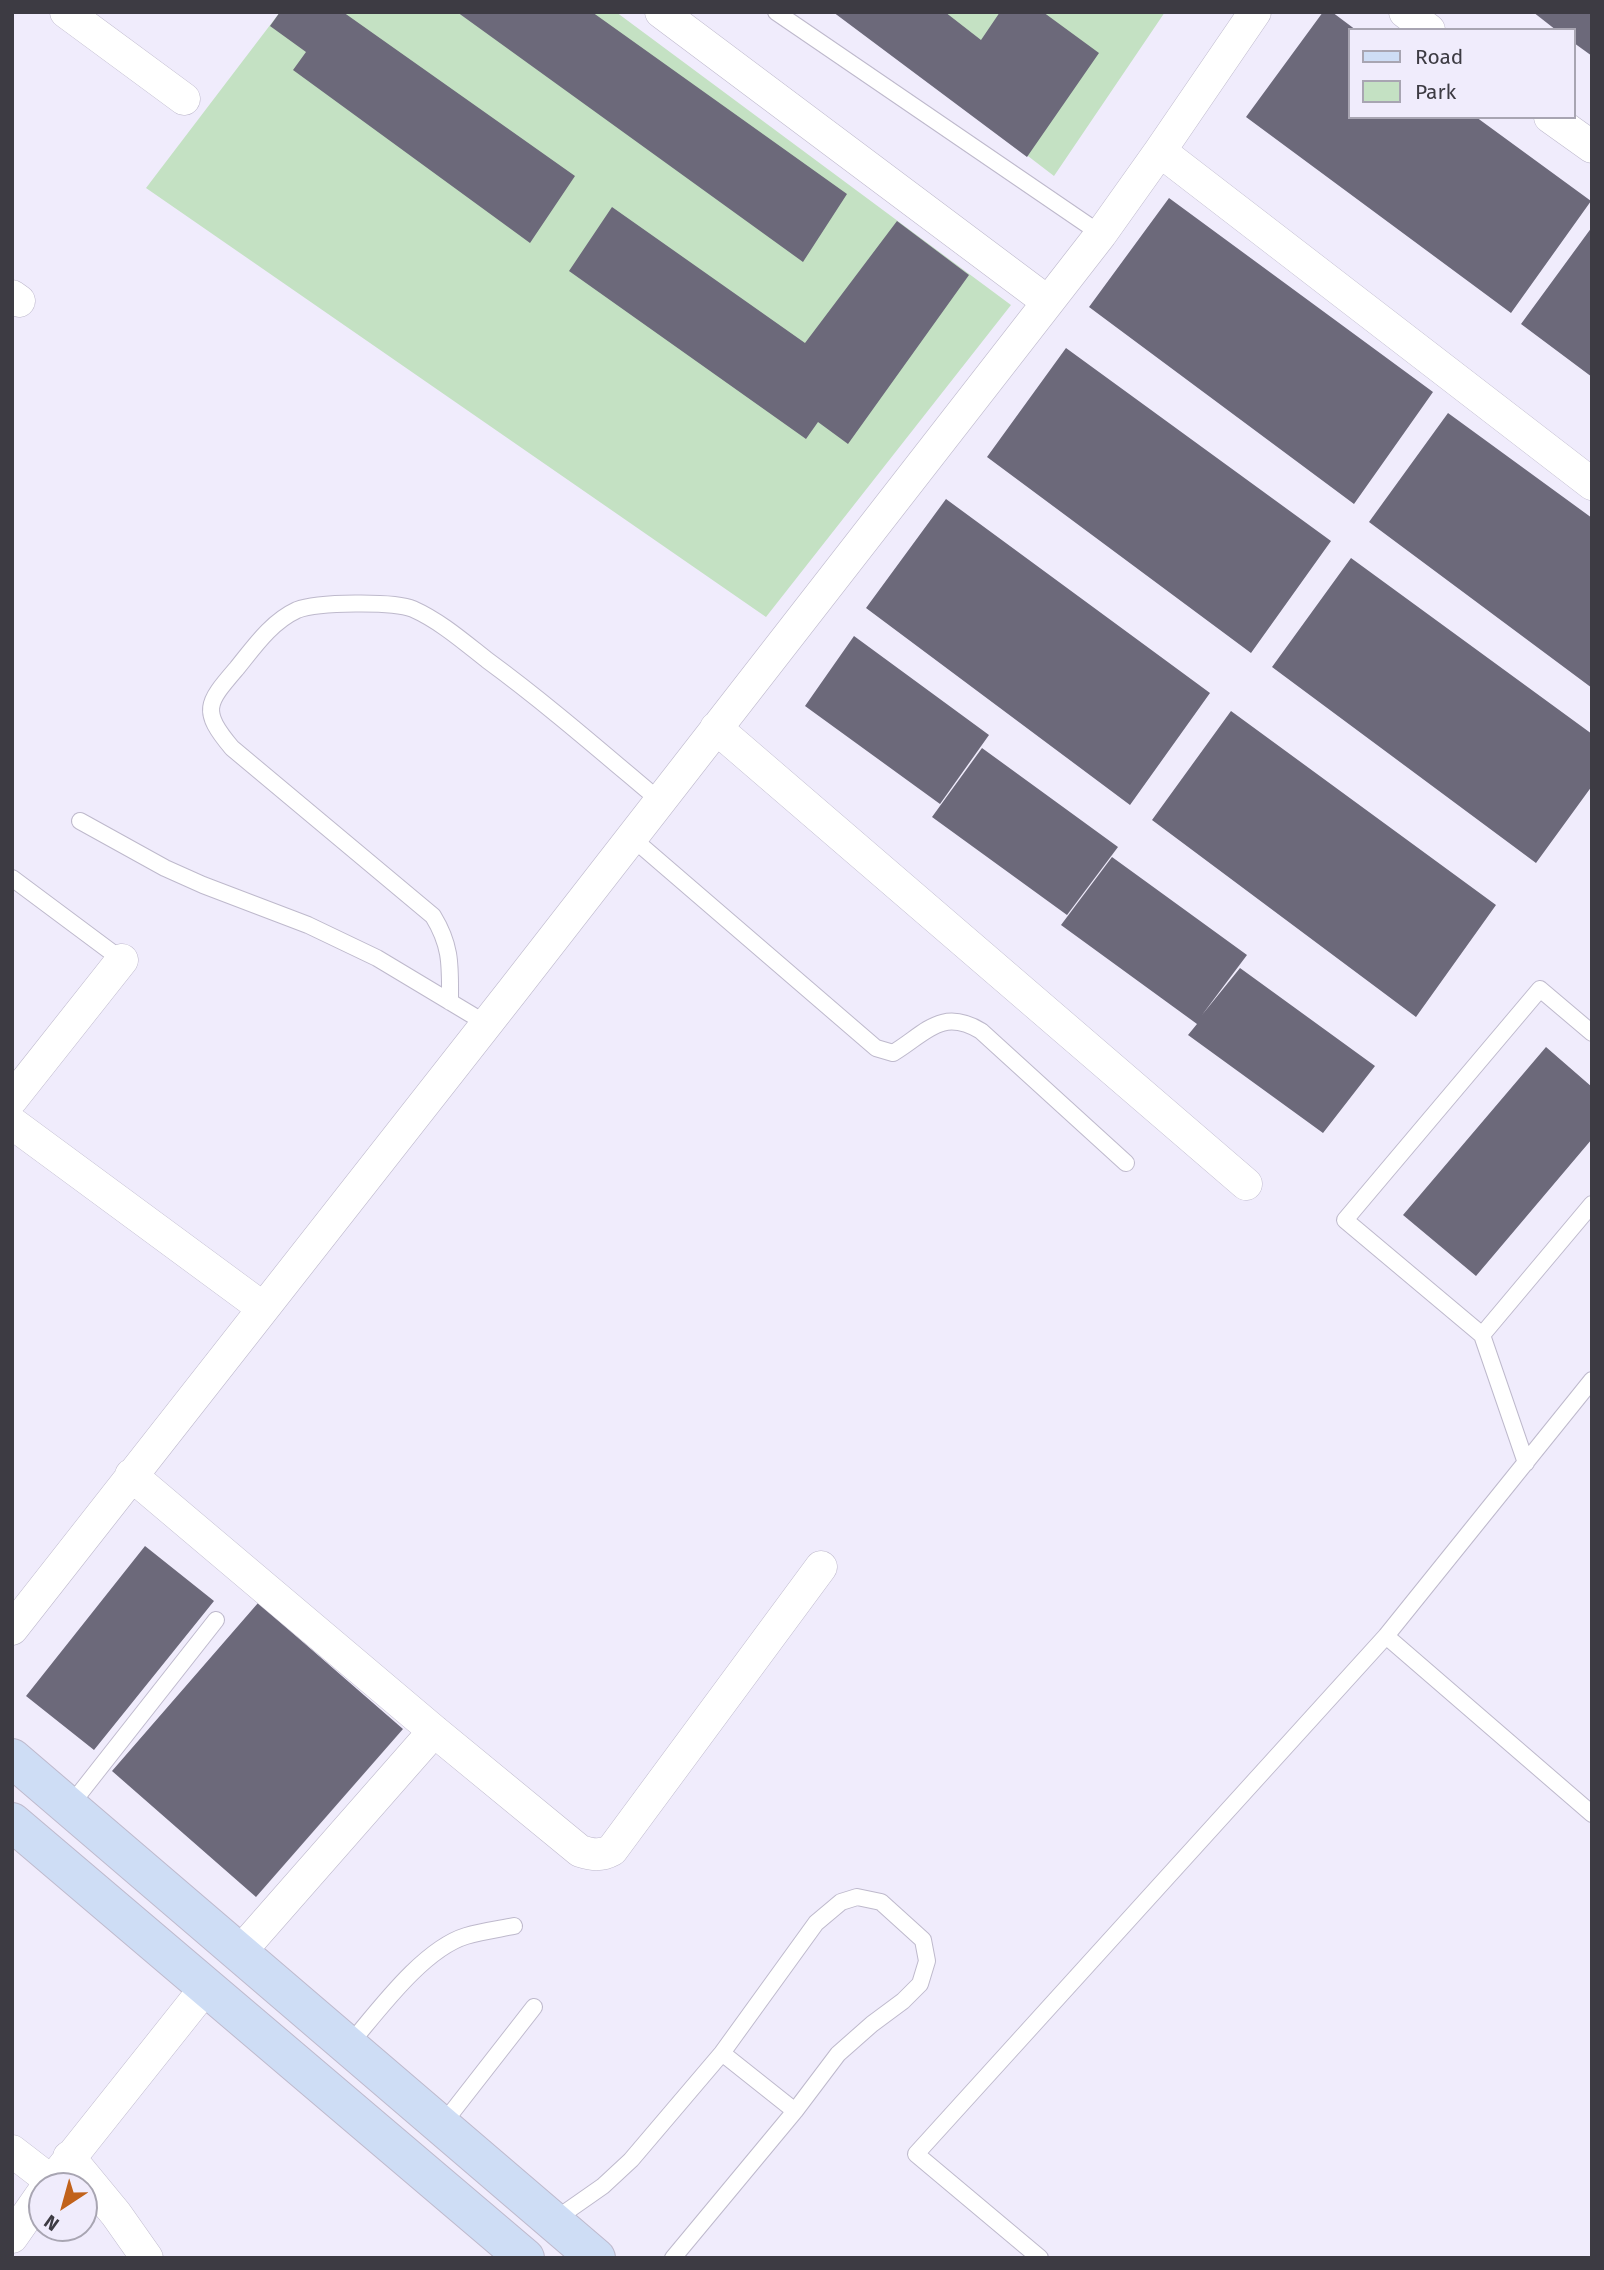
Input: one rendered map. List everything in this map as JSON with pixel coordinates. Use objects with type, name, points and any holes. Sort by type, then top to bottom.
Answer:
[{"type":"main road","points":[[12,1758],[596,2258]]},
{"type":"main road","points":[[12,1822],[525,2258]]},
{"type":"street","points":[[66,12],[184,99]]},
{"type":"street","points":[[661,12],[1048,302]]},
{"type":"street","points":[[12,1629],[487,1024],[1101,234],[1255,12]]},
{"type":"street","points":[[1405,12],[1426,28]]},
{"type":"street","points":[[1553,119],[1592,147]]},
{"type":"street","points":[[1160,151],[1592,484]]},
{"type":"street","points":[[716,728],[1246,1184]]},
{"type":"street","points":[[12,1099],[122,960]]},
{"type":"street","points":[[12,1123],[263,1308]]},
{"type":"street","points":[[131,1475],[434,1731],[580,1851],[593,1855],[612,1850],[821,1567]]},
{"type":"street","points":[[240,1952],[434,1731]]},
{"type":"street","points":[[58,2172],[207,1986]]},
{"type":"street","points":[[12,2151],[41,2172]]},
{"type":"street","points":[[98,2204],[116,2214],[147,2258]]},
{"type":"street","points":[[12,2237],[28,2214]]},
{"type":"lane","points":[[776,12],[1101,234]]},
{"type":"lane","points":[[450,1002],[449,952],[443,932],[433,916],[232,748],[216,730],[209,712],[214,696],[273,625],[298,610],[319,606],[361,604],[410,608],[439,623],[523,686],[660,801]]},
{"type":"lane","points":[[80,821],[203,885],[308,925],[377,958],[487,1024]]},
{"type":"lane","points":[[631,837],[876,1048],[893,1052],[905,1046],[921,1031],[936,1025],[952,1021],[967,1023],[981,1031],[1126,1163]]},
{"type":"lane","points":[[12,878],[122,960]]},
{"type":"lane","points":[[1526,1463],[1482,1335],[1345,1220],[1540,989],[1592,1033]]},
{"type":"lane","points":[[1482,1335],[1592,1204]]},
{"type":"lane","points":[[1040,2258],[916,2154],[1386,1636],[1592,1380]]},
{"type":"lane","points":[[69,1807],[216,1620]]},
{"type":"lane","points":[[1386,1636],[1592,1814]]},
{"type":"lane","points":[[553,2221],[603,2186],[631,2160],[722,2053],[816,1923],[841,1902],[857,1897],[881,1902],[923,1940],[927,1961],[919,1984],[903,2001],[838,2054],[795,2111],[673,2258]]},
{"type":"lane","points":[[349,2045],[407,1978],[434,1954],[465,1936],[514,1926]]},
{"type":"lane","points":[[442,2125],[534,2007]]},
{"type":"lane","points":[[722,2053],[795,2111]]},
{"type":"green space","points":[[280,12],[616,12],[1011,305],[766,617],[146,188]]},
{"type":"green space","points":[[840,12],[1165,12],[1054,176]]},
{"type":"building","points":[[280,12],[343,12],[575,176],[530,243],[293,70],[306,52],[270,26]]},
{"type":"building","points":[[457,12],[592,12],[847,194],[803,262]]},
{"type":"building","points":[[833,12],[945,12],[981,40],[1000,12],[1043,12],[1099,53],[1027,157]]},
{"type":"building","points":[[1323,12],[1332,12],[1353,28],[1348,28],[1348,119],[1479,119],[1591,201],[1511,313],[1246,117]]},
{"type":"building","points":[[1533,12],[1592,12],[1592,56],[1576,44],[1576,28],[1553,28]]},
{"type":"building","points":[[1169,198],[1433,392],[1354,504],[1089,307]]},
{"type":"building","points":[[612,207],[805,343],[897,221],[969,275],[848,444],[818,422],[806,439],[569,271]]},
{"type":"building","points":[[1592,227],[1592,377],[1521,324]]},
{"type":"building","points":[[1066,348],[1331,541],[1251,653],[987,457]]},
{"type":"building","points":[[1448,413],[1592,518],[1592,688],[1369,522]]},
{"type":"building","points":[[946,499],[1210,693],[1130,805],[866,608]]},
{"type":"building","points":[[1351,558],[1592,734],[1592,786],[1536,863],[1272,667]]},
{"type":"building","points":[[854,636],[989,735],[940,804],[805,706]]},
{"type":"building","points":[[1231,711],[1496,905],[1416,1017],[1152,820]]},
{"type":"building","points":[[982,748],[1118,847],[1067,915],[932,817]]},
{"type":"building","points":[[1112,857],[1247,955],[1202,1015],[1240,968],[1375,1066],[1323,1133],[1188,1035],[1197,1024],[1061,925]]},
{"type":"building","points":[[1546,1047],[1592,1087],[1592,1139],[1476,1276],[1403,1215]]},
{"type":"building","points":[[145,1546],[214,1601],[94,1750],[26,1696]]},
{"type":"building","points":[[258,1603],[403,1729],[256,1897],[112,1771]]}]
